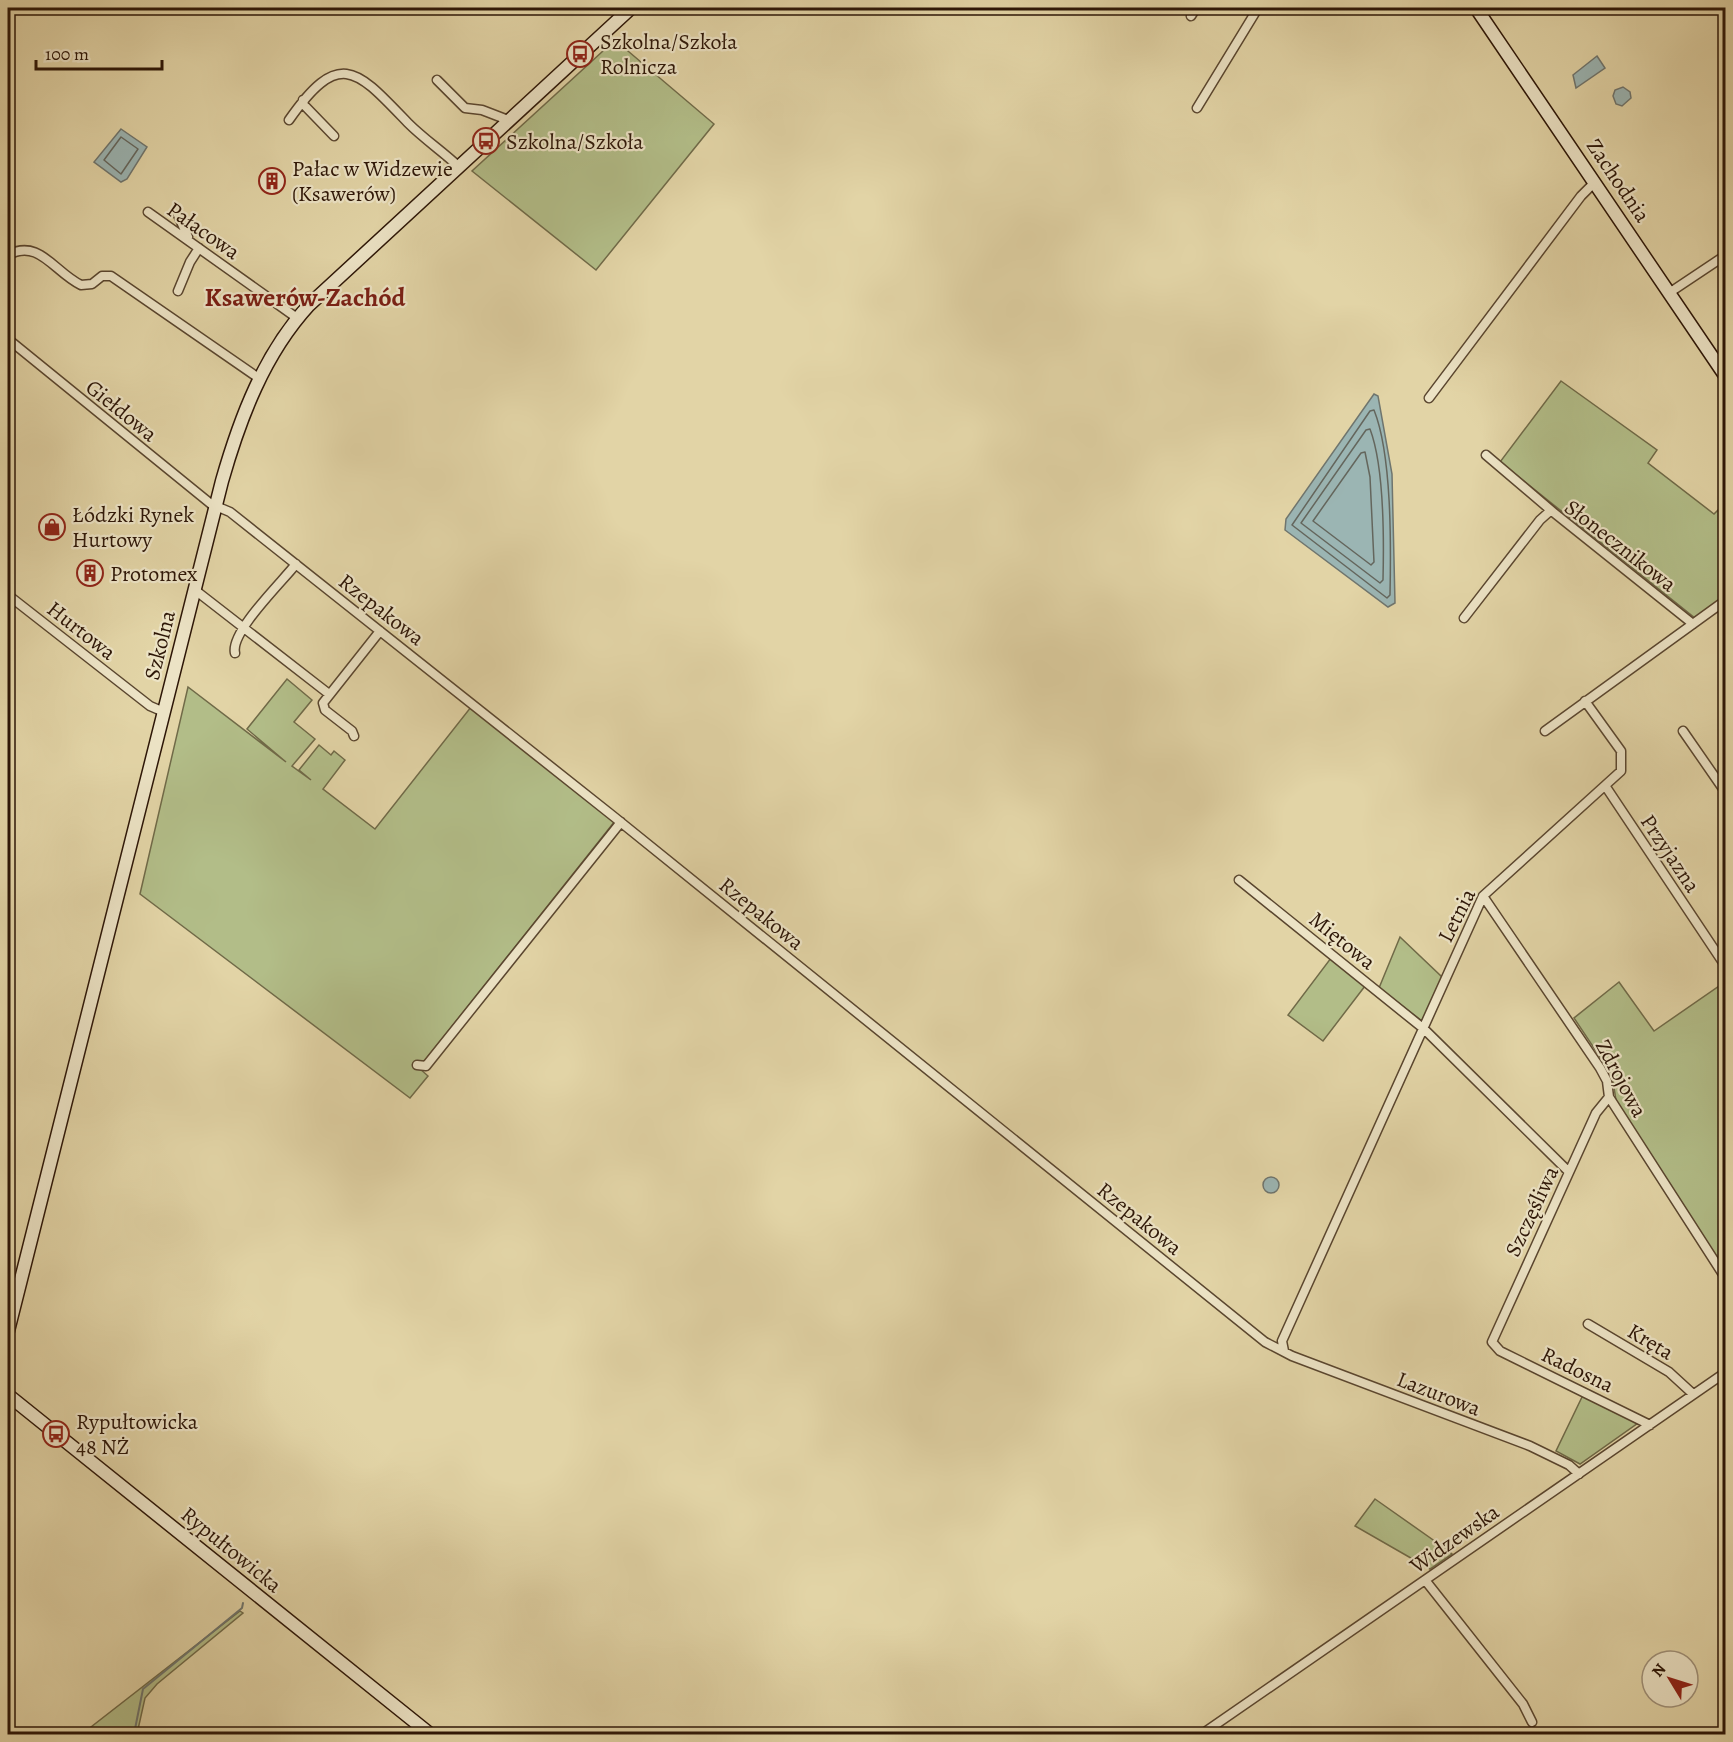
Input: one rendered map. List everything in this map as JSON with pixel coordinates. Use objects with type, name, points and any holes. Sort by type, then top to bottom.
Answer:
[{"type":"street","name":"Szkolna","points":[[8,1331],[216,506],[237,433],[260,379],[277,346],[297,318],[458,166],[631,8]]},
{"type":"street","points":[[1191,16],[1196,8]]},
{"type":"street","points":[[1197,108],[1258,8]]},
{"type":"street","name":"Zachodnia","points":[[1476,8],[1725,377]]},
{"type":"street","points":[[289,120],[303,100],[324,79],[351,73],[369,83],[417,132],[458,166]]},
{"type":"street","points":[[437,80],[465,108],[482,110],[508,120]]},
{"type":"street","points":[[303,100],[304,105],[334,136]]},
{"type":"street","points":[[1429,398],[1574,205],[1595,182]]},
{"type":"street","name":"Pałacowa","points":[[148,213],[297,318]]},
{"type":"street","points":[[178,214],[182,228],[195,245],[178,291]]},
{"type":"street","points":[[8,255],[21,249],[32,249],[81,285],[92,284],[102,276],[111,276],[260,379]]},
{"type":"street","points":[[1669,293],[1725,255]]},
{"type":"street","name":"Giełdowa","points":[[8,339],[113,426],[216,506]]},
{"type":"street","points":[[1486,455],[1553,512]]},
{"type":"street","name":"Rzepakowa","points":[[216,506],[230,512],[621,822],[1265,1342],[1284,1351]]},
{"type":"street","name":"Słonecznikowa","points":[[1464,618],[1540,520],[1549,512],[1553,512],[1693,624]]},
{"type":"street","points":[[235,654],[234,647],[243,628],[296,564]]},
{"type":"street","points":[[195,590],[329,694]]},
{"type":"street","name":"Hurtowa","points":[[8,595],[150,706],[164,712]]},
{"type":"street","points":[[1545,731],[1725,600]]},
{"type":"street","points":[[354,736],[352,731],[323,707],[329,694],[380,631]]},
{"type":"street","name":"Letnia","points":[[1284,1351],[1282,1341],[1320,1251],[1424,1029],[1483,896],[1621,771],[1623,758],[1621,751],[1586,701]]},
{"type":"street","points":[[1683,731],[1725,793]]},
{"type":"street","name":"Przyjazna","points":[[1606,787],[1725,968]]},
{"type":"street","points":[[417,1065],[426,1066],[621,822]]},
{"type":"street","name":"Miętowa","points":[[1239,880],[1424,1029],[1569,1172]]},
{"type":"street","name":"Zdrojowa","points":[[1483,896],[1600,1068],[1607,1081],[1609,1097],[1725,1279]]},
{"type":"street","name":"Szczęśliwa","points":[[1492,1342],[1596,1113],[1609,1097]]},
{"type":"street","name":"Kręta","points":[[1588,1324],[1669,1372],[1693,1394]]},
{"type":"street","name":"Radosna","points":[[1492,1342],[1500,1351],[1650,1425]]},
{"type":"street","name":"Lazurowa","points":[[1284,1351],[1530,1446],[1569,1466],[1579,1474]]},
{"type":"street","name":"Widzewska","points":[[1202,1734],[1725,1372]]},
{"type":"street","name":"Rypułtowicka","points":[[8,1395],[430,1734]]},
{"type":"street","points":[[1425,1580],[1516,1695],[1532,1722]]},
{"type":"green space","points":[[615,40],[714,124],[596,270],[472,171]]},
{"type":"green space","points":[[1561,381],[1657,450],[1648,463],[1714,514],[1726,502],[1725,596],[1695,618],[1500,462]]},
{"type":"green space","points":[[287,679],[312,700],[294,722],[315,739],[292,766],[311,780],[299,770],[319,745],[331,755],[334,751],[345,760],[323,789],[375,829],[471,707],[615,821],[419,1068],[428,1076],[410,1098],[140,894],[188,687],[286,762],[247,729]]},
{"type":"green space","points":[[1400,937],[1442,977],[1422,1021],[1379,988]]},
{"type":"green space","points":[[1331,958],[1365,986],[1323,1041],[1288,1015]]},
{"type":"green space","points":[[1619,982],[1654,1031],[1725,982],[1725,1272],[1632,1129],[1616,1100],[1612,1075],[1574,1018]]},
{"type":"green space","points":[[1583,1395],[1638,1423],[1580,1464],[1556,1451]]},
{"type":"green space","points":[[1375,1499],[1452,1554],[1430,1569],[1355,1526]]},
{"type":"green space","points":[[240,1611],[243,1613],[157,1684],[145,1698],[137,1734],[82,1734]]},
{"type":"water","points":[[1597,56],[1605,68],[1576,88],[1573,75]]},
{"type":"water","points":[[1623,87],[1630,92],[1631,98],[1622,106],[1616,104],[1613,96],[1615,90]]},
{"type":"water","points":[[121,129],[147,147],[127,179],[121,182],[94,162]]},
{"type":"water","points":[[1374,394],[1378,396],[1392,474],[1395,603],[1388,607],[1285,530],[1286,519]]},
{"type":"water","points":[[1271,1177],[1277,1179],[1279,1185],[1277,1191],[1271,1193],[1265,1191],[1263,1185],[1265,1179]]},
{"type":"waterway","points":[[134,1734],[143,1689],[242,1608],[243,1603]]},
{"type":"place","name":"Szkolna/Szkoła Rolnicza","points":[[580,54]]},
{"type":"place","name":"Szkolna/Szkoła","points":[[486,141]]},
{"type":"place","name":"Pałac w Widzewie (Ksawerów)","points":[[272,181]]},
{"type":"place","name":"Łódzki Rynek Hurtowy","points":[[52,527]]},
{"type":"place","name":"Protomex","points":[[90,573]]},
{"type":"place","name":"Rypułtowicka 48 NŻ","points":[[56,1434]]},
{"type":"district","name":"Ksawerów-Zachód","points":[[305,297]]}]
